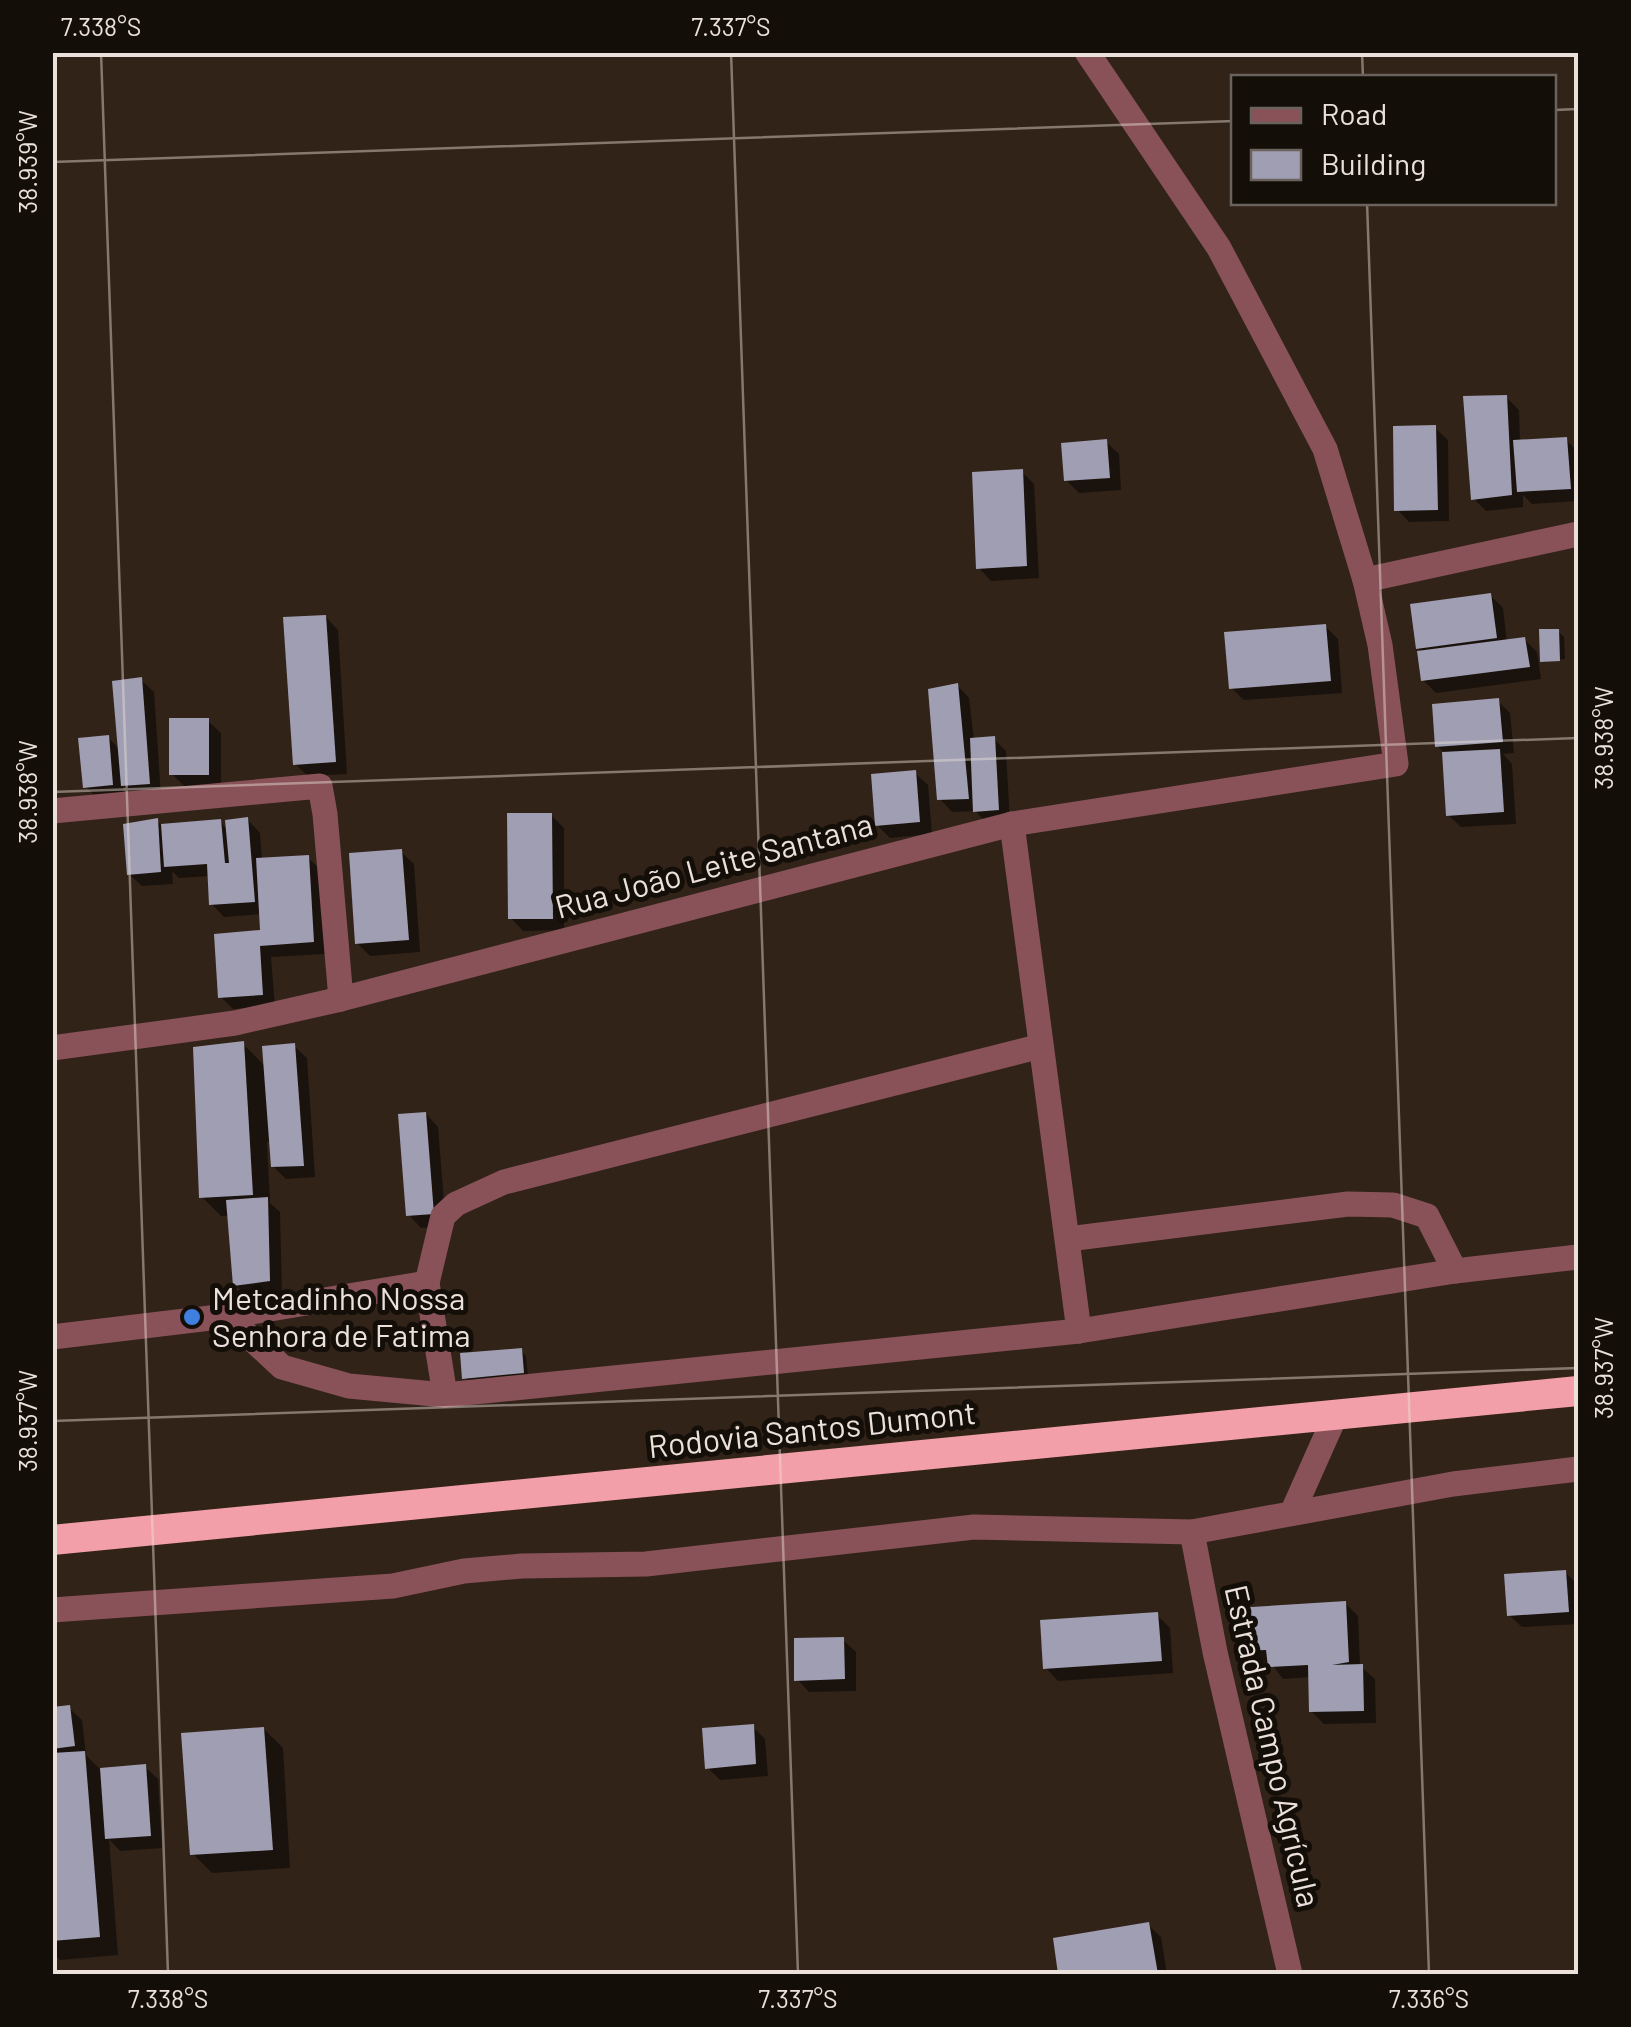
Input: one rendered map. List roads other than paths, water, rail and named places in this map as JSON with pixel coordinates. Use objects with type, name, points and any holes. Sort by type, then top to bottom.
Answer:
[{"type":"highway","name":"Rodovia Santos Dumont","points":[[52,1540],[1578,1390]]},
{"type":"street","points":[[1088,52],[1219,248],[1287,371],[1325,449],[1364,580],[1578,534]]},
{"type":"street","name":"Rua João Leite Santana","points":[[52,1048],[235,1022],[340,999],[1012,824],[1396,764],[1380,645],[1364,580]]},
{"type":"street","points":[[52,812],[320,786],[340,999]]},
{"type":"street","points":[[1012,824],[1079,1331]]},
{"type":"street","points":[[444,1395],[428,1283],[443,1216],[456,1204],[504,1182],[1041,1046]]},
{"type":"street","points":[[1068,1239],[1348,1204],[1393,1205],[1426,1216],[1455,1271]]},
{"type":"street","points":[[227,1316],[282,1367],[349,1386],[444,1395],[1079,1331],[1455,1271],[1578,1257]]},
{"type":"street","points":[[52,1337],[227,1316],[428,1283]]},
{"type":"street","points":[[1292,1513],[1336,1414]]},
{"type":"street","points":[[52,1610],[392,1586],[464,1571],[522,1566],[646,1564],[974,1527],[1192,1532],[1453,1484],[1578,1469]]},
{"type":"street","name":"Estrada Campo Agrícula","points":[[1192,1532],[1215,1652],[1290,1974]]},
{"type":"place","name":"Metcadinho Nossa Senhora de Fatima","points":[[192,1317]]}]
